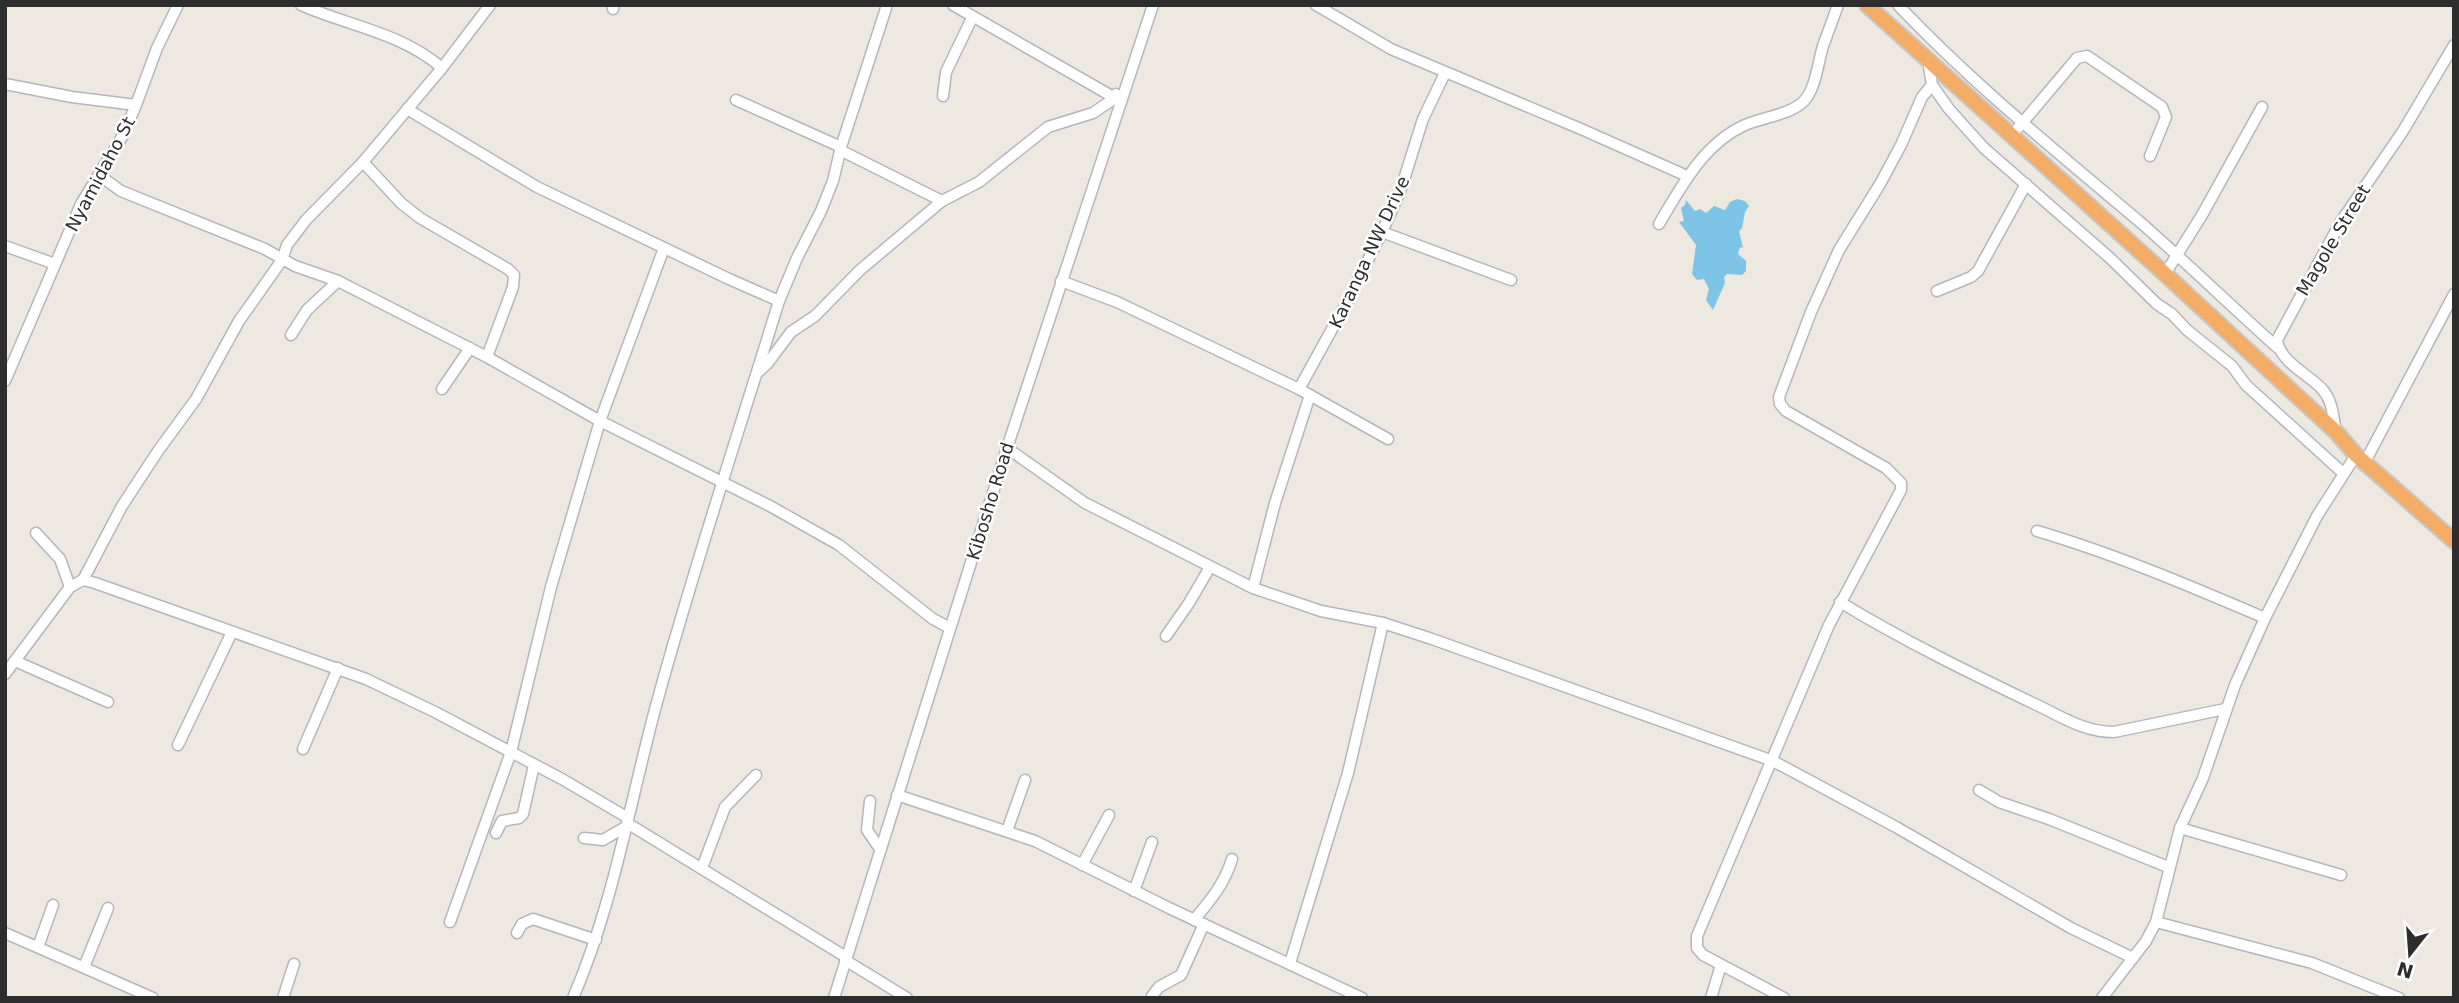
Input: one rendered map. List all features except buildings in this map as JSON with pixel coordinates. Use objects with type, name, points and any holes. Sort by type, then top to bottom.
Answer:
[{"type":"highway","points":[[1867,5],[2165,274],[2361,458],[2454,541]]},
{"type":"street","name":"Nyamidaho St","points":[[5,381],[85,196],[136,105],[157,48],[178,5]]},
{"type":"street","points":[[301,5],[386,35],[415,48],[442,68]]},
{"type":"street","points":[[5,674],[70,587],[83,580],[122,506],[196,399],[239,321],[282,260],[287,245],[296,232],[363,162],[442,68],[489,5]]},
{"type":"street","points":[[573,998],[596,940],[613,884],[656,705],[779,301],[833,181],[887,5]]},
{"type":"street","points":[[953,5],[1115,98]]},
{"type":"street","name":"Kibosho Road","points":[[834,998],[1007,448],[1153,5]]},
{"type":"street","points":[[1316,5],[1391,49],[1687,176]]},
{"type":"street","points":[[1659,224],[1687,176],[1729,133],[1802,103],[1811,87],[1838,5]]},
{"type":"street","points":[[1882,19],[1895,5],[2021,123],[2140,223],[2278,348],[2323,390],[2331,404],[2336,432]]},
{"type":"street","points":[[943,96],[946,72],[972,18]]},
{"type":"street","points":[[757,373],[767,365],[791,332],[815,316],[860,270],[943,201],[979,182],[1048,127],[1093,113],[1115,98],[1145,30]]},
{"type":"street","name":"Magole Street","points":[[2278,348],[2277,340],[2282,328],[2340,223],[2403,131],[2454,45]]},
{"type":"street","points":[[2012,137],[2077,58],[2087,56],[2162,107],[2166,117],[2150,156]]},
{"type":"street","points":[[1928,61],[1932,85],[1949,109],[1984,148],[2110,258],[2157,304],[2232,366],[2246,385],[2343,473]]},
{"type":"street","name":"Karanga NW Drive","points":[[1299,389],[1382,232],[1400,192],[1423,119],[1445,73]]},
{"type":"street","points":[[5,84],[72,97],[136,105]]},
{"type":"street","points":[[1784,998],[1703,955],[1698,948],[1697,936],[1840,602],[1901,490],[1901,483],[1886,468],[1786,411],[1780,404],[1779,397],[1798,342],[1839,250],[1893,159],[1922,97],[1932,85]]},
{"type":"street","points":[[736,100],[943,201]]},
{"type":"street","points":[[2165,274],[2262,107]]},
{"type":"street","points":[[407,109],[537,187],[779,301]]},
{"type":"street","points":[[363,162],[401,203],[420,218],[514,275],[513,288],[487,357]]},
{"type":"street","points":[[99,175],[121,191],[338,281],[487,357],[600,421],[806,525],[839,545],[933,619],[950,628]]},
{"type":"street","points":[[1937,291],[1971,277],[1978,271],[2026,184]]},
{"type":"street","points":[[1382,232],[1511,280]]},
{"type":"street","points":[[5,246],[55,264]]},
{"type":"street","points":[[450,922],[511,752],[551,587],[600,421],[664,248]]},
{"type":"street","points":[[291,335],[307,310],[338,281]]},
{"type":"street","points":[[1061,281],[1117,302],[1299,389],[1388,439]]},
{"type":"street","points":[[2102,998],[2146,941],[2155,922],[2180,828],[2203,778],[2225,709],[2264,618],[2317,516],[2343,473],[2361,458],[2454,294]]},
{"type":"street","points":[[442,389],[470,348]]},
{"type":"street","points":[[1253,588],[1310,395]]},
{"type":"street","points":[[1007,448],[1085,503],[1253,588],[1321,611],[1383,624],[1773,761],[1896,827],[2071,928],[2133,958]]},
{"type":"street","points":[[2037,531],[2078,543],[2264,618]]},
{"type":"street","points":[[36,533],[60,559],[70,587]]},
{"type":"street","points":[[1166,636],[1210,567]]},
{"type":"street","points":[[83,580],[338,668],[401,695],[534,765],[907,998]]},
{"type":"street","points":[[1840,602],[1978,677],[2076,725],[2102,732],[2114,732],[2225,709]]},
{"type":"street","points":[[1290,964],[1344,786],[1383,624]]},
{"type":"street","points":[[178,745],[232,632]]},
{"type":"street","points":[[15,661],[108,702]]},
{"type":"street","points":[[303,749],[338,668]]},
{"type":"street","points":[[496,833],[502,821],[519,818],[523,814],[534,765]]},
{"type":"street","points":[[702,868],[725,807],[756,775]]},
{"type":"street","points":[[1007,831],[1025,780]]},
{"type":"street","points":[[1979,790],[2009,806],[2049,819],[2168,867]]},
{"type":"street","points":[[897,795],[1051,848],[1134,891],[1362,998]]},
{"type":"street","points":[[870,801],[867,830],[880,849]]},
{"type":"street","points":[[1082,865],[1108,815]]},
{"type":"street","points":[[584,838],[603,840],[627,822]]},
{"type":"street","points":[[2180,828],[2341,875]]},
{"type":"street","points":[[1134,891],[1152,842]]},
{"type":"street","points":[[1152,996],[1159,987],[1181,975],[1199,922],[1223,881],[1232,859]]},
{"type":"street","points":[[38,947],[53,905]]},
{"type":"street","points":[[84,967],[108,908]]},
{"type":"street","points":[[517,933],[522,924],[533,919],[596,940]]},
{"type":"street","points":[[2155,922],[2312,963],[2399,998]]},
{"type":"street","points":[[5,933],[152,998]]},
{"type":"street","points":[[283,998],[294,964]]},
{"type":"street","points":[[1711,998],[1721,965]]},
{"type":"water","points":[[1737,199],[1745,201],[1749,206],[1739,231],[1743,248],[1740,247],[1738,254],[1746,261],[1746,271],[1742,275],[1727,274],[1724,277],[1725,283],[1713,310],[1706,300],[1709,289],[1704,279],[1697,280],[1692,274],[1696,245],[1679,222],[1684,221],[1681,208],[1686,200],[1695,211],[1700,209],[1706,213],[1714,206],[1725,210],[1730,202]]}]
